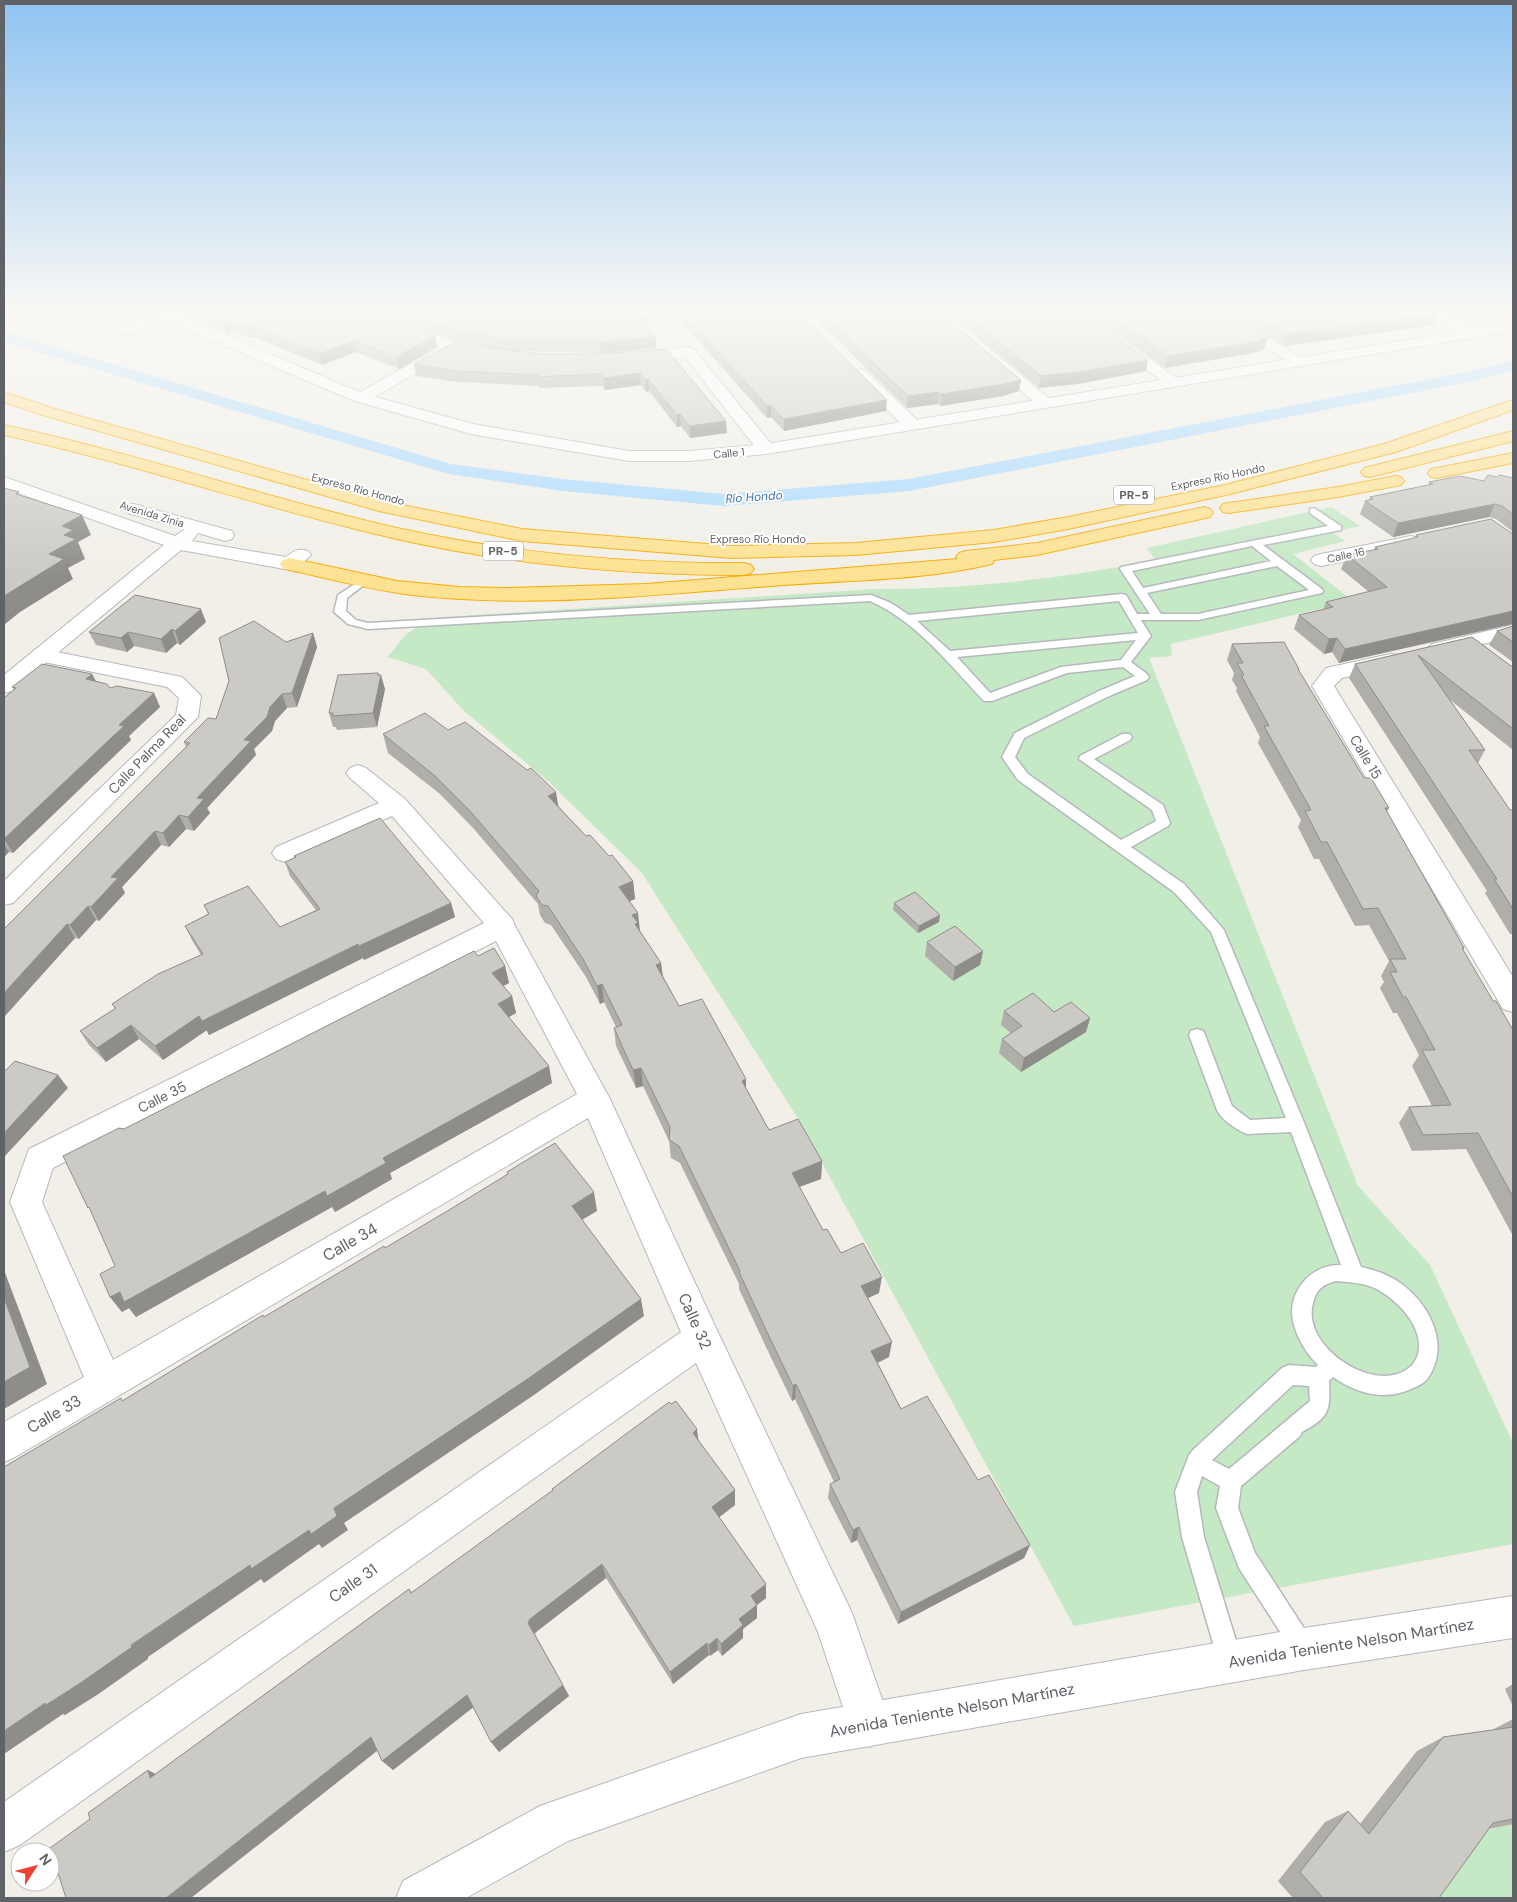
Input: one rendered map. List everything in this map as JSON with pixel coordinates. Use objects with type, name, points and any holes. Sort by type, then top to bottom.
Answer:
[{"type":"highway","points":[[9,399],[52,413],[379,506],[522,535],[732,552],[856,549],[994,536],[1068,523],[1226,490],[1390,448],[1513,405]]},
{"type":"highway","name":"Expreso Río Hondo","points":[[34,399],[89,415],[172,434],[268,464],[405,502],[441,510],[517,523],[682,539],[744,541],[898,533],[1006,520],[1173,487],[1298,459],[1421,422],[1490,399]]},
{"type":"highway","points":[[4,404],[52,413]]},
{"type":"highway","points":[[4,412],[264,482],[367,513],[465,533],[576,549],[731,558],[838,558],[916,553],[1001,544],[1222,499],[1513,428]]},
{"type":"highway","points":[[4,417],[64,429]]},
{"type":"highway","points":[[136,420],[172,434]]},
{"type":"highway","name":"PR-5","points":[[4,430],[58,441],[152,465],[352,523],[454,544],[568,560],[659,568],[738,569],[879,564],[1016,552],[1229,508],[1513,436]]},
{"type":"highway","points":[[1229,508],[1338,492],[1513,458]]},
{"type":"highway","points":[[296,559],[364,580],[411,588],[503,594],[581,593],[906,570],[974,563],[1016,552]]},
{"type":"street","name":"Calle 1","points":[[364,399],[472,429],[629,456],[689,456],[766,449],[1071,399]]},
{"type":"street","points":[[726,399],[766,449]]},
{"type":"street","points":[[886,399],[912,424]]},
{"type":"street","points":[[1040,399],[1045,403]]},
{"type":"street","name":"Avenida Zinia","points":[[4,467],[296,559]]},
{"type":"street","name":"Avenida Zinia","points":[[4,482],[178,544],[296,559]]},
{"type":"street","points":[[4,686],[196,528]]},
{"type":"street","name":"Calle 16","points":[[1322,560],[1429,538]]},
{"type":"street","name":"Calle 15","points":[[1513,631],[1334,673],[1322,686],[1513,1001]]},
{"type":"street","points":[[1469,642],[1491,658]]},
{"type":"street","name":"Calle Palma Real","points":[[4,896],[188,717],[190,696],[174,682],[42,655]]},
{"type":"street","name":"Calle 32","points":[[358,773],[396,805],[502,926],[595,1099],[702,1338],[837,1628],[869,1725]]},
{"type":"street","points":[[285,853],[396,805]]},
{"type":"street","name":"Calle 35","points":[[105,1384],[26,1202],[40,1158],[502,926]]},
{"type":"street","name":"Calle 34","points":[[105,1384],[595,1099]]},
{"type":"street","name":"Calle 31","points":[[4,1829],[702,1338]]},
{"type":"street","name":"Calle 33","points":[[4,1443],[105,1384]]},
{"type":"street","name":"Avenida Teniente Nelson Martínez","points":[[420,1898],[556,1822],[801,1736],[1304,1649],[1513,1617]]},
{"type":"lane","points":[[1158,617],[1139,592],[1126,570],[1337,528],[1314,510]]},
{"type":"lane","points":[[1134,618],[1198,617],[1318,591],[1254,543]]},
{"type":"lane","points":[[1139,592],[1279,562]]},
{"type":"lane","points":[[364,580],[342,597],[340,612],[352,622],[368,626],[871,598],[881,601],[909,618],[988,698],[1065,670],[1125,663],[1143,678],[1103,694],[1019,736],[1008,758],[1023,777],[1179,888],[1217,930],[1297,1125],[1354,1273]]},
{"type":"lane","points":[[909,618],[1122,597],[1145,636]]},
{"type":"lane","points":[[946,655],[1145,636]]},
{"type":"lane","points":[[1125,663],[1145,636]]},
{"type":"lane","points":[[1120,847],[1163,822],[1158,808],[1085,759],[1126,737]]},
{"type":"lane","points":[[1197,1035],[1225,1110],[1247,1127],[1297,1125]]},
{"type":"lane","points":[[1230,1662],[1193,1537],[1186,1492],[1196,1462],[1290,1375],[1326,1371],[1376,1385],[1398,1385],[1415,1377],[1426,1363],[1428,1345],[1424,1326],[1412,1307],[1395,1290],[1375,1279],[1354,1273],[1336,1273],[1320,1277],[1309,1287],[1303,1300],[1302,1316],[1306,1333],[1317,1350],[1326,1371],[1320,1406],[1231,1482],[1227,1508],[1247,1560],[1304,1649]]},
{"type":"lane","points":[[1196,1462],[1231,1482]]},
{"type":"green space","points":[[1331,507],[1360,526],[1332,532],[1345,541],[1293,554],[1353,601],[1171,644],[1172,656],[1149,658],[1358,1186],[1430,1265],[1513,1443],[1513,1544],[1074,1626],[797,1117],[642,873],[549,782],[463,710],[426,669],[388,657],[405,635],[431,618],[875,589],[981,585],[1051,578],[1155,560],[1147,548]]},
{"type":"green space","points":[[1513,1822],[1513,1898],[1412,1898],[1450,1843]]},
{"type":"building","points":[[664,399],[707,399],[726,421],[690,426],[680,414],[677,415]]},
{"type":"building","points":[[760,399],[887,400],[784,419],[771,406],[767,406]]},
{"type":"building","points":[[1488,475],[1513,478],[1513,514],[1502,506],[1495,504],[1398,523],[1365,501],[1373,499],[1370,497],[1433,484],[1429,482],[1460,476],[1484,481]]},
{"type":"building","points":[[4,488],[19,492],[16,494],[82,515],[62,526],[73,530],[64,535],[76,539],[49,554],[64,559],[4,596]]},
{"type":"building","points":[[1491,519],[1513,534],[1513,611],[1345,649],[1337,638],[1329,639],[1299,615],[1333,607],[1326,602],[1387,587],[1347,555],[1378,549],[1375,547],[1418,537],[1416,535]]},
{"type":"building","points":[[135,595],[201,609],[175,631],[172,629],[161,639],[128,632],[121,638],[89,632]]},
{"type":"building","points":[[254,621],[286,642],[313,633],[292,693],[282,694],[270,707],[267,717],[244,740],[251,741],[197,798],[204,799],[188,817],[179,815],[163,833],[155,831],[111,877],[118,878],[91,907],[88,906],[70,925],[67,924],[4,993],[4,929],[190,743],[184,742],[208,718],[216,719],[229,681],[219,638]]},
{"type":"building","points":[[1513,626],[1513,642],[1497,631]]},
{"type":"building","points":[[1472,637],[1513,666],[1513,729],[1418,655],[1485,750],[1469,750],[1510,810],[1513,810],[1513,909],[1494,879],[1497,879],[1355,664]]},
{"type":"building","points":[[1284,642],[1298,669],[1364,778],[1371,778],[1389,808],[1385,808],[1464,948],[1462,948],[1493,1001],[1496,1001],[1513,1030],[1513,1197],[1478,1133],[1423,1135],[1409,1107],[1451,1105],[1422,1050],[1435,1050],[1390,972],[1397,972],[1390,959],[1406,959],[1378,908],[1363,909],[1327,842],[1321,842],[1305,811],[1311,810],[1264,726],[1269,726],[1241,675],[1244,675],[1237,663],[1243,663],[1232,644]]},
{"type":"building","points":[[42,664],[92,674],[86,679],[107,684],[110,688],[117,686],[154,693],[119,725],[124,726],[4,839],[4,698],[16,688],[12,687]]},
{"type":"building","points":[[378,673],[378,675],[381,675],[373,713],[332,716],[333,713],[329,713],[338,675]]},
{"type":"building","points":[[425,713],[448,730],[465,722],[527,770],[531,768],[556,792],[548,796],[586,836],[590,835],[609,856],[612,855],[633,881],[619,887],[638,913],[632,915],[638,923],[635,924],[661,963],[656,965],[679,1006],[702,999],[746,1079],[742,1081],[769,1130],[798,1119],[822,1161],[792,1173],[823,1230],[827,1229],[841,1253],[863,1243],[882,1277],[861,1286],[892,1342],[871,1351],[901,1409],[927,1396],[978,1480],[989,1475],[1030,1545],[901,1612],[859,1527],[853,1530],[830,1484],[840,1479],[796,1384],[793,1386],[679,1146],[669,1140],[670,1127],[641,1068],[633,1070],[614,1028],[622,1025],[602,984],[597,986],[583,959],[548,906],[542,905],[536,896],[539,891],[470,811],[435,776],[383,734]]},
{"type":"building","points":[[380,818],[451,903],[359,946],[358,944],[202,1021],[199,1016],[155,1046],[131,1025],[97,1048],[80,1031],[116,1008],[112,1004],[158,974],[203,954],[185,926],[209,914],[204,905],[248,886],[280,927],[320,909],[285,862],[296,857],[294,856]]},
{"type":"building","points":[[915,892],[940,915],[919,926],[894,903]]},
{"type":"building","points":[[955,926],[983,951],[955,967],[927,942]]},
{"type":"building","points":[[494,948],[505,966],[492,973],[512,996],[498,1004],[549,1066],[383,1158],[386,1163],[327,1196],[325,1191],[124,1302],[120,1292],[110,1297],[100,1274],[115,1266],[89,1207],[63,1156],[119,1128],[124,1129],[474,951],[478,956]]},
{"type":"building","points":[[1033,993],[1054,1012],[1071,1002],[1090,1018],[1024,1058],[1002,1039],[1022,1026],[1004,1011]]},
{"type":"building","points":[[15,1061],[58,1075],[4,1133],[4,1072]]},
{"type":"building","points":[[555,1143],[594,1192],[572,1206],[641,1299],[529,1378],[334,1508],[337,1516],[311,1534],[309,1530],[251,1569],[250,1565],[131,1645],[132,1647],[79,1684],[46,1705],[45,1703],[4,1731],[4,1467],[121,1398],[122,1401],[263,1315],[264,1317],[384,1246],[385,1248],[508,1174],[507,1172]]},
{"type":"building","points":[[4,1298],[30,1367],[4,1382]]},
{"type":"building","points":[[676,1401],[697,1429],[693,1433],[735,1490],[712,1507],[766,1584],[751,1596],[757,1605],[739,1619],[743,1625],[721,1644],[717,1638],[709,1645],[707,1643],[670,1672],[602,1564],[530,1619],[528,1623],[563,1685],[491,1742],[467,1695],[382,1761],[371,1737],[166,1898],[66,1898],[60,1879],[60,1842],[58,1842],[90,1819],[88,1813],[148,1770],[150,1778],[409,1589],[411,1593],[553,1490],[669,1402],[671,1404]]},
{"type":"building","points":[[1513,1727],[1513,1819],[1493,1823],[1439,1898],[1323,1898],[1300,1872],[1348,1811],[1369,1834],[1443,1737]]},
{"type":"waterway","name":"Río Hondo","points":[[212,399],[449,469],[563,485],[724,500],[909,485],[1355,399]]}]
